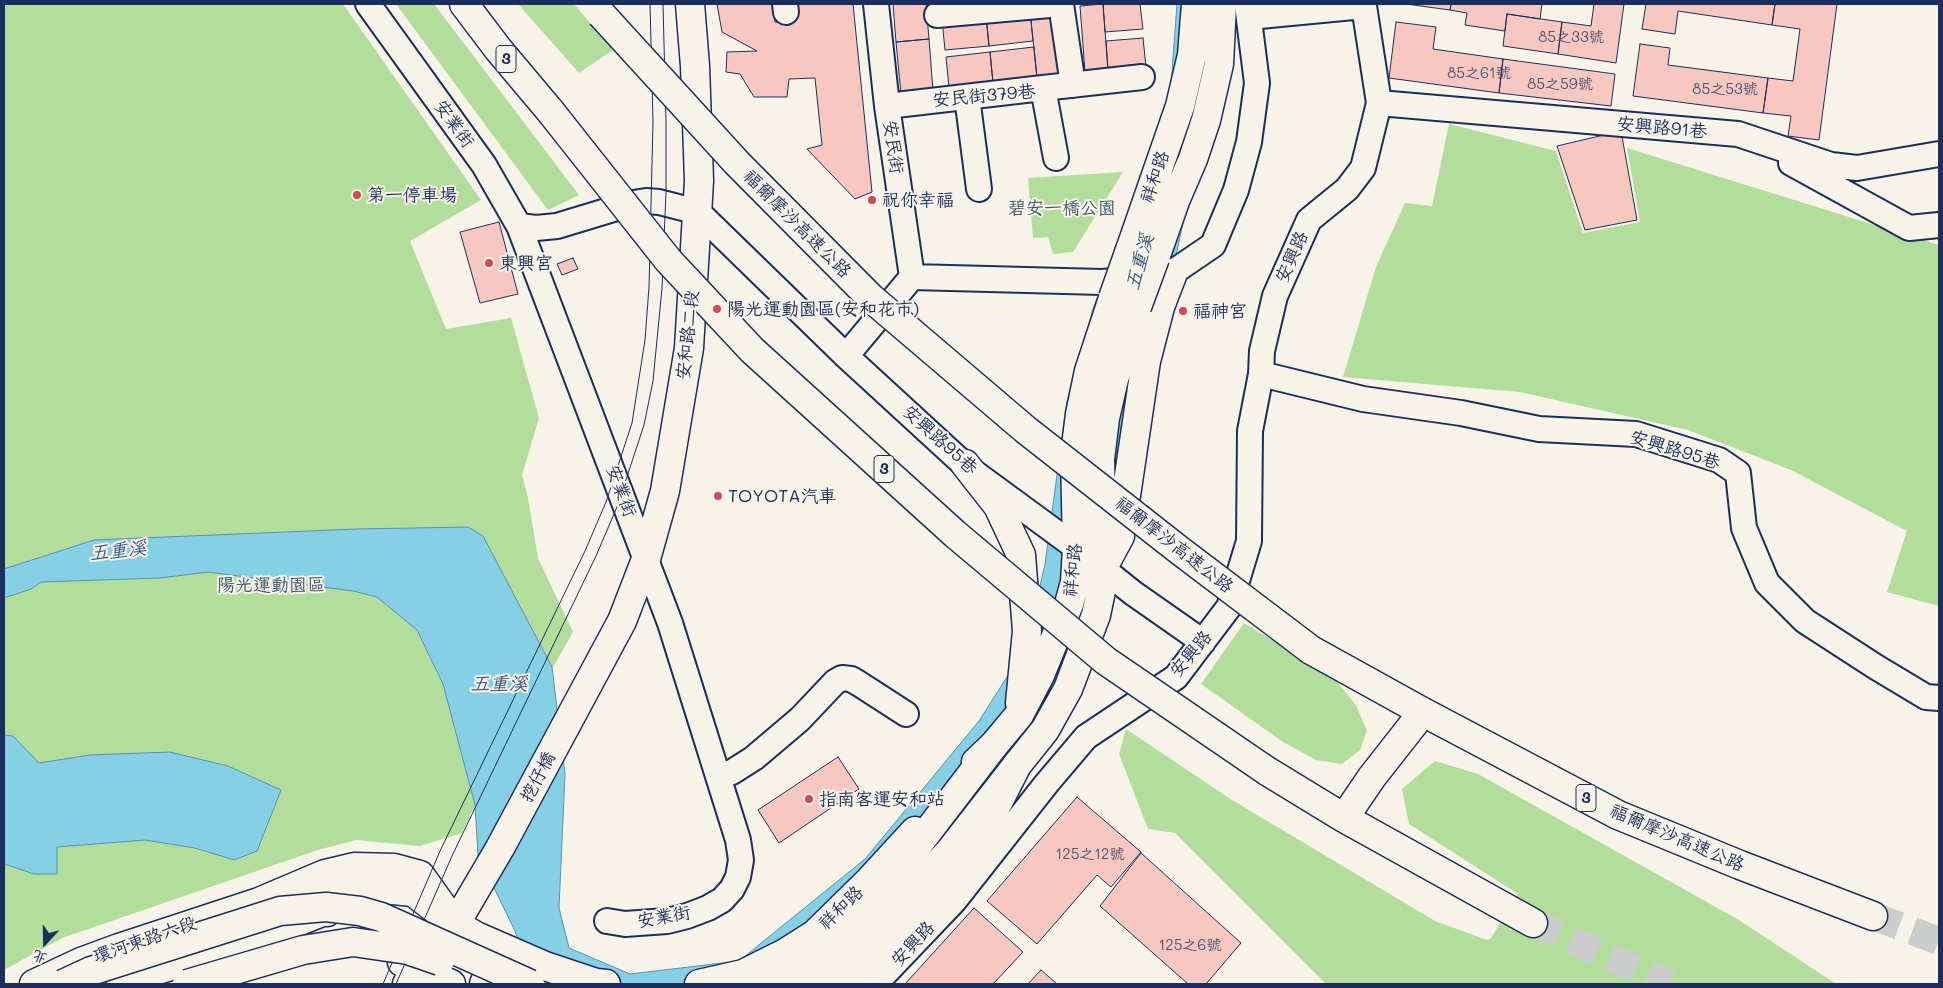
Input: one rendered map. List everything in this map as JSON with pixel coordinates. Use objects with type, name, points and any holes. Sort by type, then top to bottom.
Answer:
[{"type":"main road","name":"3","points":[[464,4],[668,260],[752,350],[955,534],[1106,662],[1267,771],[1344,818],[1533,923]]},
{"type":"main road","name":"安和路二段","points":[[605,654],[626,612],[646,559],[665,491],[689,348],[699,181],[695,66],[690,4]]},
{"type":"main road","name":"祥和路","points":[[699,984],[743,974],[784,953],[815,934],[888,860],[920,825],[956,780],[994,745],[1019,715],[1040,675],[1069,604],[1075,582],[1077,548],[1075,454],[1080,414],[1089,372],[1180,106],[1192,55],[1196,4]]},
{"type":"main road","name":"祥和路","points":[[845,984],[872,964],[975,848],[1018,765],[1045,730],[1068,689],[1096,615],[1101,591],[1100,459],[1105,418],[1114,379],[1135,312],[1175,201],[1194,159],[1206,120],[1219,64],[1222,4]]},
{"type":"main road","name":"福爾摩沙高速公路","points":[[597,9],[737,164],[871,298],[1026,430],[1179,550],[1312,650],[1422,712],[1618,815],[1740,865],[1873,916]]},
{"type":"main road","points":[[1102,568],[1120,536],[1146,361],[1169,275]]},
{"type":"main road","points":[[965,464],[998,506],[1021,555],[1027,631],[1019,715]]},
{"type":"main road","name":"挖仔橋","points":[[440,950],[508,834],[605,654]]},
{"type":"main road","points":[[1344,818],[1372,776],[1422,712]]},
{"type":"main road","points":[[770,984],[794,974],[843,933],[882,890],[994,745]]},
{"type":"main road","points":[[816,984],[839,968],[860,949],[950,851],[1018,765]]},
{"type":"main road","name":"環河東路六段","points":[[34,984],[81,962],[118,948],[259,902],[325,874],[354,867],[394,868],[420,876],[455,924]]},
{"type":"main road","name":"環河東路六段","points":[[259,902],[358,883],[373,888],[413,892],[455,924]]},
{"type":"main road","points":[[121,984],[336,897],[373,888]]},
{"type":"main road","points":[[63,984],[91,972],[280,911],[326,907],[360,911],[381,917],[530,984]]},
{"type":"main road","points":[[89,984],[154,958],[238,938],[322,912],[358,912],[440,950],[430,980],[385,955],[344,946],[321,950],[203,984]]},
{"type":"main road","points":[[455,924],[509,951],[596,983],[606,984]]},
{"type":"main road","points":[[187,984],[303,950],[353,942],[408,950],[494,984]]},
{"type":"main road","points":[[484,984],[509,951]]},
{"type":"main road","points":[[506,984],[509,951]]},
{"type":"street","name":"安業街","points":[[368,4],[484,165],[519,226],[670,623],[738,840],[741,860],[738,877],[732,889],[722,900],[687,916],[645,923],[625,924],[607,921]]},
{"type":"street","name":"安民街","points":[[876,4],[886,106],[912,277]]},
{"type":"street","points":[[937,15],[1061,4],[1073,84]]},
{"type":"street","points":[[846,356],[912,277],[1102,282],[1169,275],[1212,245],[1236,190],[1249,142],[1257,83],[1248,10],[1364,6],[1379,103]]},
{"type":"street","points":[[1043,88],[1142,77]]},
{"type":"street","name":"安民街379巷","points":[[886,106],[1043,88],[1056,158]]},
{"type":"street","points":[[967,97],[979,189]]},
{"type":"street","name":"安興路91巷","points":[[1379,103],[1738,134],[1831,165],[1857,168],[1939,154]]},
{"type":"street","name":"安興路","points":[[875,984],[954,901],[1047,783],[1086,738],[1176,677],[1229,607],[1249,541],[1250,431],[1261,374],[1262,350],[1275,296],[1309,220],[1347,189],[1363,168],[1379,103]]},
{"type":"street","points":[[1738,134],[1909,228],[1939,225]]},
{"type":"street","points":[[519,226],[536,228],[557,226],[633,203],[646,201],[659,202],[698,212]]},
{"type":"street","name":"安興路95巷","points":[[698,212],[846,356],[965,464],[1035,519],[1077,548],[1133,593],[1203,642]]},
{"type":"street","name":"安興路95巷","points":[[1261,374],[1363,399],[1461,413],[1539,428],[1636,434],[1720,460],[1738,473],[1744,528],[1767,583],[1806,621],[1876,667],[1926,696],[1939,698]]},
{"type":"street","points":[[718,776],[732,772],[754,758],[800,719],[835,682],[842,678],[851,679],[906,714]]},
{"type":"green space","name":"陽光運動園區","points":[[4,4],[343,4],[481,200],[410,241],[446,329],[511,318],[539,418],[522,475],[528,498],[538,558],[573,632],[475,805],[462,833],[420,846],[356,840],[318,850],[62,938],[4,970]]},
{"type":"green space","points":[[396,4],[434,4],[579,195],[548,210]]},
{"type":"green space","points":[[518,4],[574,4],[613,50],[579,73]]},
{"type":"green space","points":[[1449,124],[1556,151],[1583,233],[1640,222],[1627,148],[1939,245],[1939,606],[1887,592],[1907,531],[1791,470],[1688,430],[1520,392],[1343,377],[1376,267],[1405,203],[1432,206]]},
{"type":"green space","name":"碧安一橋公園","points":[[1123,172],[1073,252],[1053,254],[1048,237],[1033,238],[1028,178]]},
{"type":"green space","points":[[1244,623],[1333,677],[1356,705],[1367,731],[1360,750],[1342,764],[1316,760],[1283,742],[1201,684]]},
{"type":"green space","points":[[1126,729],[1232,800],[1435,921],[1487,940],[1491,938],[1518,894],[1409,824],[1402,789],[1435,761],[1478,774],[1739,920],[1836,984],[1326,984],[1175,833],[1148,829],[1119,754]]},
{"type":"water","name":"五重溪","points":[[1177,4],[1228,4],[1099,613],[1031,725],[862,953],[818,984],[536,984],[514,929],[478,855],[475,805],[443,684],[417,630],[377,597],[353,591],[208,572],[160,578],[41,582],[31,589],[4,598],[4,569],[94,540],[357,529],[468,527],[483,536],[552,667],[565,774],[559,908],[569,948],[630,974],[739,961],[865,859],[979,721],[1026,647],[1045,564],[1067,401],[1093,309],[1170,99]]},
{"type":"water","points":[[4,735],[13,736],[39,763],[90,755],[170,752],[228,766],[281,790],[257,851],[234,860],[195,848],[145,840],[57,847],[57,874],[34,874],[4,864]]},
{"type":"building","points":[[717,4],[772,4],[775,22],[792,21],[791,4],[853,4],[872,192],[855,199],[807,149],[822,145],[815,78],[789,79],[787,97],[754,97],[740,74],[726,72],[727,52],[757,51],[722,32]]},
{"type":"building","points":[[893,4],[926,4],[929,39],[896,42]]},
{"type":"building","points":[[1103,4],[1140,4],[1143,29],[1105,32]]},
{"type":"building","points":[[1103,4],[1108,70],[1085,72],[1080,6]]},
{"type":"building","points":[[1406,4],[1451,4],[1450,10]]},
{"type":"building","points":[[1451,4],[1542,4],[1540,19],[1507,14],[1505,31],[1465,25],[1467,13],[1450,10]]},
{"type":"building","points":[[1594,4],[1624,4],[1616,63],[1558,54],[1562,22],[1591,26]]},
{"type":"building","points":[[1646,4],[1775,4],[1772,25],[1678,11],[1675,34],[1642,29]]},
{"type":"building","points":[[1775,4],[1837,4],[1819,140],[1788,136],[1791,116],[1763,113],[1768,78],[1793,81],[1800,29],[1772,25]]},
{"type":"building","points":[[1054,8],[1061,75],[1037,78],[1030,11]]},
{"type":"building","points":[[1030,11],[1033,41],[989,46],[986,16]]},
{"type":"building","points":[[1507,14],[1562,22],[1558,54],[1503,46]]},
{"type":"building","points":[[986,16],[989,46],[945,50],[942,20]]},
{"type":"building","points":[[1396,22],[1436,27],[1433,49],[1503,59],[1499,93],[1389,78]]},
{"type":"building","points":[[1143,38],[1146,67],[1108,70],[1106,41]]},
{"type":"building","points":[[929,39],[933,91],[901,94],[896,42]]},
{"type":"building","points":[[1640,44],[1670,48],[1668,65],[1768,78],[1763,113],[1633,96]]},
{"type":"building","points":[[1034,47],[1037,78],[993,83],[990,52]]},
{"type":"building","points":[[990,52],[993,83],[949,87],[946,57]]},
{"type":"building","points":[[1503,59],[1615,74],[1611,106],[1499,93]]},
{"type":"building","points":[[1621,131],[1637,220],[1585,230],[1557,146]]},
{"type":"building","name":"東興宮","points":[[499,222],[518,294],[480,303],[460,232]]},
{"type":"building","points":[[573,258],[578,269],[562,275],[557,264]]},
{"type":"building","name":"指南客運安和站","points":[[838,757],[859,789],[779,843],[758,810]]},
{"type":"building","points":[[1077,797],[1141,852],[1111,887],[1097,875],[1037,944],[987,901]]},
{"type":"building","points":[[1141,853],[1241,943],[1206,984],[1188,984],[1100,906]]},
{"type":"building","points":[[974,908],[1023,952],[993,984],[905,984]]},
{"type":"building","points":[[1041,970],[1057,984],[1028,984]]},
{"type":"tunnel","points":[[1873,916],[1939,941]]},
{"type":"tunnel","points":[[1533,923],[1670,984]]},
{"type":"tram line","points":[[383,984],[440,851],[585,551],[606,502],[632,423],[645,340],[649,287],[653,122],[650,4]]},
{"type":"tram line","points":[[396,984],[452,856],[596,556],[617,507],[644,425],[653,381],[662,288],[666,192],[663,4]]},
{"type":"place","name":"第一停車場","points":[[357,195]]},
{"type":"place","name":"祝你幸福","points":[[872,200]]},
{"type":"place","name":"東興宮","points":[[489,263]]},
{"type":"place","name":"陽光運動園區(安和花市)","points":[[717,309]]},
{"type":"place","name":"福神宮","points":[[1183,311]]},
{"type":"place","name":"TOYOTA汽車","points":[[718,496]]},
{"type":"place","name":"指南客運安和站","points":[[809,799]]}]
